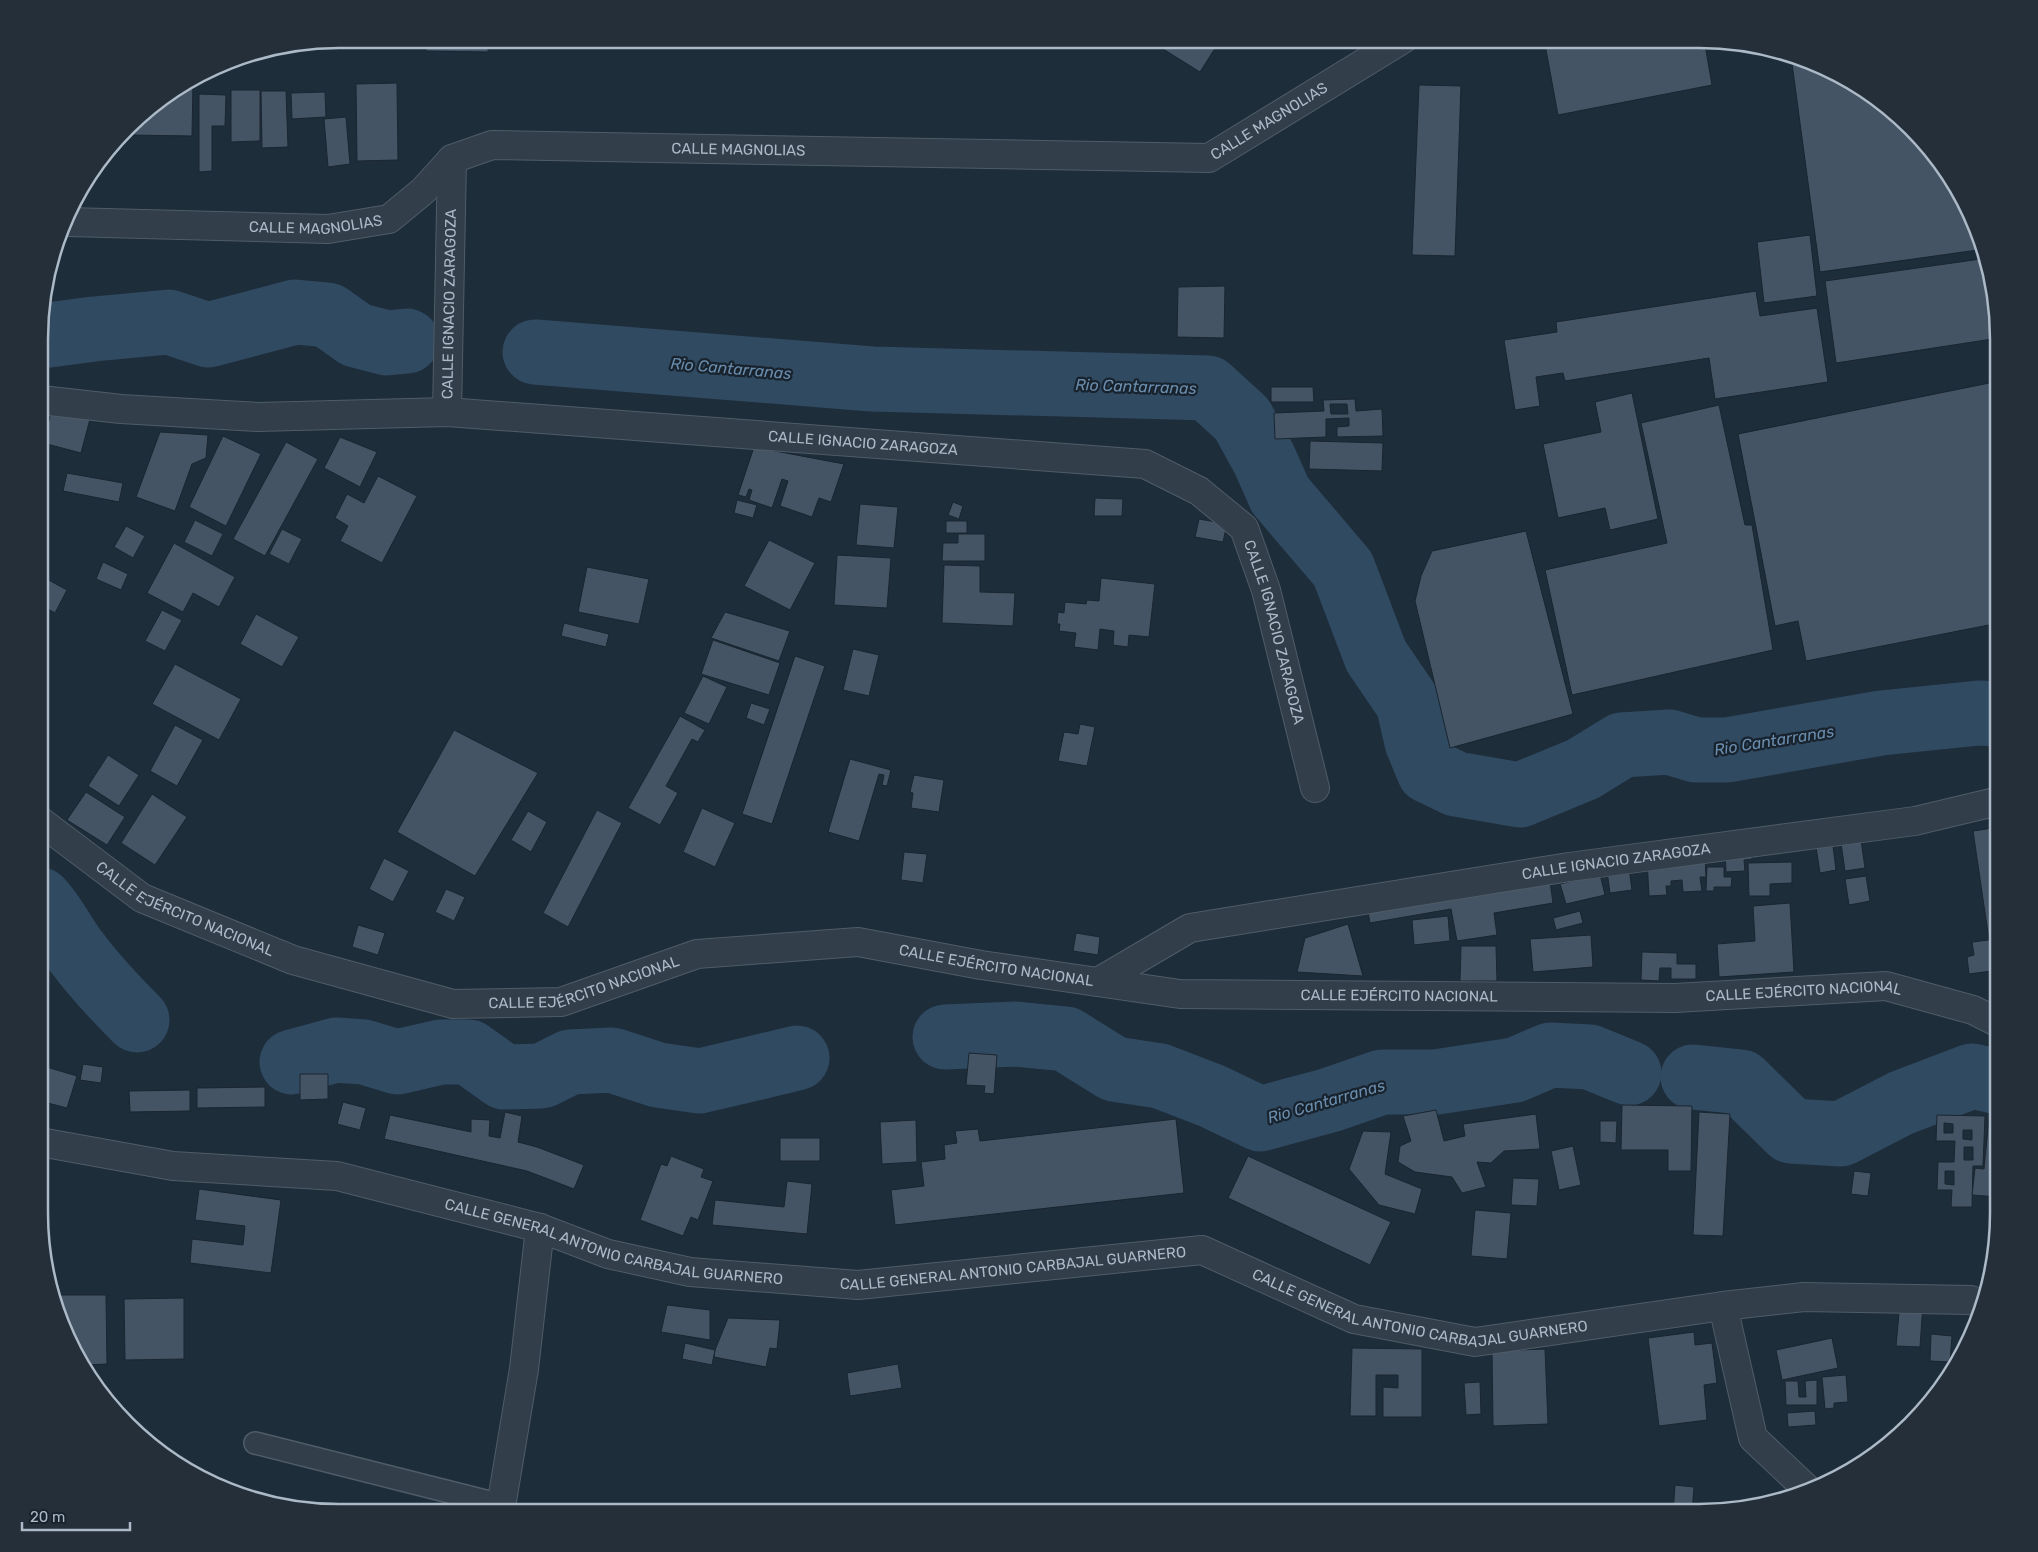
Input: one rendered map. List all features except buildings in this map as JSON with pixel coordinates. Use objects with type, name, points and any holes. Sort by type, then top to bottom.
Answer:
[{"type":"street","name":"CALLE MAGNOLIAS","points":[[72,222],[328,229],[389,219],[423,190],[452,159],[492,145],[1209,158],[1388,48]]},
{"type":"street","name":"CALLE IGNACIO ZARAGOZA","points":[[452,159],[447,412],[1145,464],[1199,491],[1244,528],[1266,590],[1315,788]]},
{"type":"street","points":[[48,401],[121,409],[258,416],[447,412]]},
{"type":"street","name":"CALLE IGNACIO ZARAGOZA","points":[[1098,982],[1190,928],[1569,867],[1915,821],[1990,803]]},
{"type":"street","name":"CALLE EJÉRCITO NACIONAL","points":[[48,827],[142,898],[294,960],[452,1004],[561,1002],[697,954],[858,942],[981,965],[1180,994],[1675,998],[1886,986],[1974,1010],[1990,1018]]},
{"type":"street","name":"CALLE GENERAL ANTONIO CARBAJAL GUARNERO","points":[[48,1143],[173,1166],[337,1176],[540,1228],[608,1254],[690,1272],[858,1285],[1202,1250],[1354,1318],[1475,1342],[1723,1306],[1804,1297],[1972,1300],[1977,1302]]},
{"type":"street","points":[[502,1504],[524,1369],[540,1228]]},
{"type":"street","points":[[1723,1306],[1753,1438],[1803,1485]]},
{"type":"lane","points":[[255,1443],[482,1504]]},
{"type":"waterway","name":"Rio Cantarranas","points":[[48,335],[169,322],[208,335],[295,312],[328,315],[356,335],[387,343],[407,341]]},
{"type":"waterway","name":"Rio Cantarranas","points":[[535,352],[872,379],[1208,388],[1242,419],[1264,459],[1280,495],[1343,569],[1376,656],[1408,703],[1417,742],[1429,771],[1456,784],[1520,795],[1583,769],[1622,745],[1669,742],[1696,750],[1727,750],[1881,723],[1990,714]]},
{"type":"waterway","name":"Rio Cantarranas","points":[[48,909],[85,963],[137,1020]]},
{"type":"waterway","name":"Rio Cantarranas","points":[[945,1037],[1016,1034],[1066,1039],[1114,1069],[1160,1076],[1212,1096],[1260,1119],[1330,1100],[1382,1082],[1436,1082],[1515,1070],[1550,1055],[1590,1057],[1629,1073]]},
{"type":"waterway","name":"Rio Cantarranas","points":[[292,1062],[336,1050],[364,1052],[397,1062],[441,1052],[469,1052],[504,1077],[542,1076],[570,1062],[612,1060],[658,1075],[700,1081],[797,1058]]},
{"type":"waterway","name":"Rio Cantarranas","points":[[1693,1077],[1741,1082],[1791,1131],[1841,1134],[1901,1103],[1972,1076],[1990,1080]]}]
